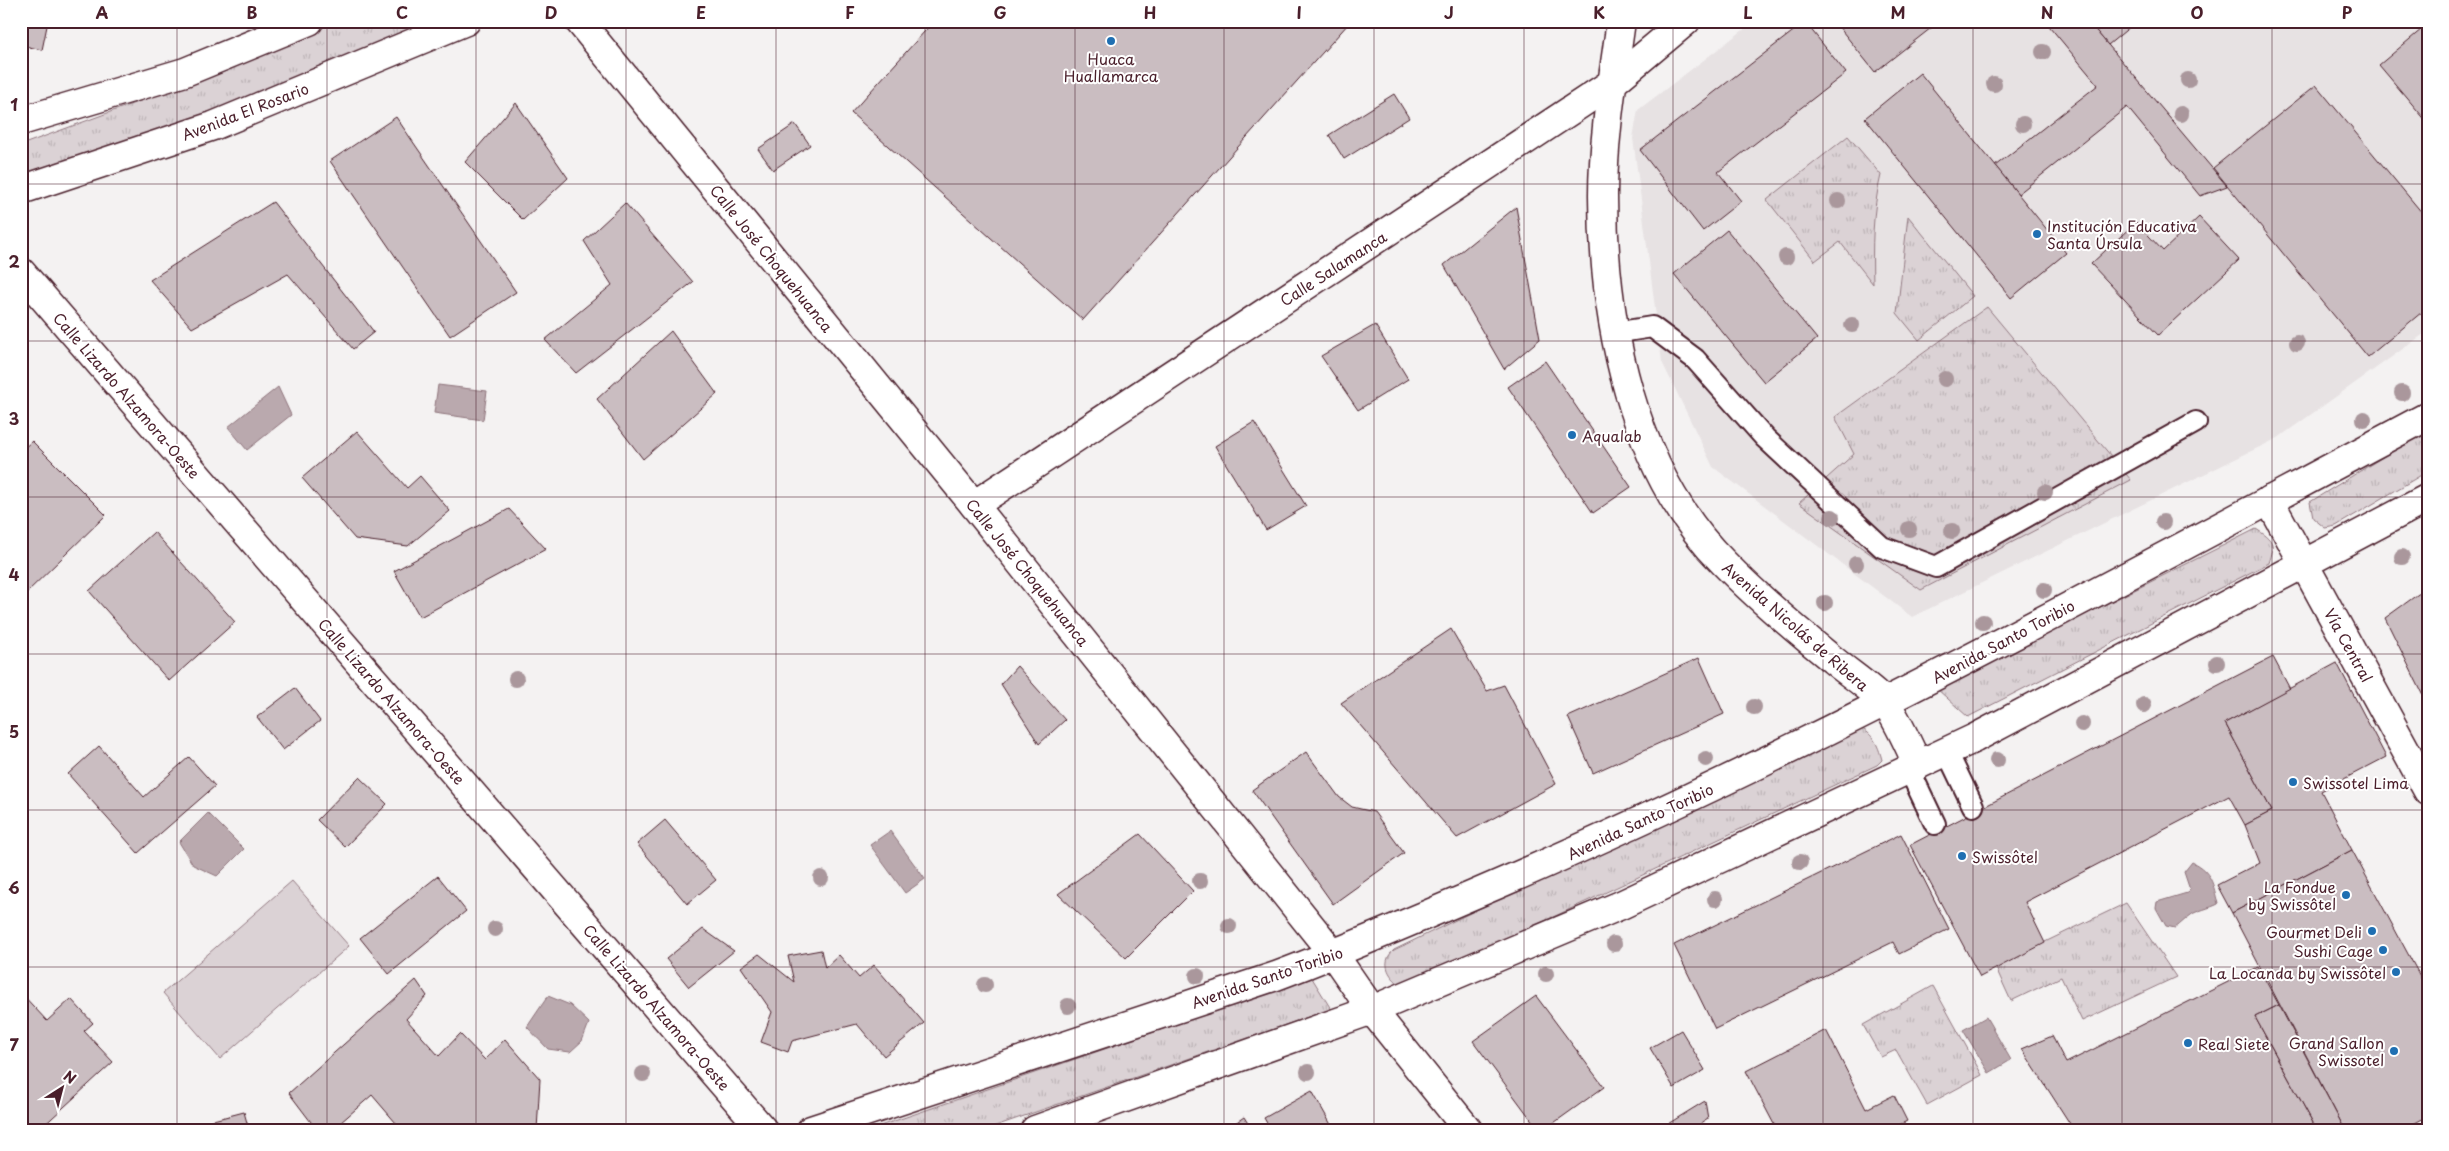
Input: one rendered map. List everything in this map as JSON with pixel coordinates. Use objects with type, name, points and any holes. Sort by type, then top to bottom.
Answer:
[{"type":"street","points":[[21,121],[185,72],[309,21]]},
{"type":"street","name":"Avenida El Rosario","points":[[21,190],[213,126],[466,21]]},
{"type":"street","name":"Calle José Choquehuanca","points":[[579,21],[974,505],[1334,955],[1372,1010],[1468,1130]]},
{"type":"street","name":"Avenida Nicolás de Ribera","points":[[1621,21],[1612,83],[1603,194],[1604,238],[1614,333],[1637,418],[1654,461],[1689,522],[1717,557],[1754,594],[1885,703],[1914,767]]},
{"type":"street","name":"Calle Salamanca","points":[[974,505],[1612,83],[1686,21]]},
{"type":"street","name":"Calle Lizardo Alzamora-Oeste","points":[[21,272],[763,1130]]},
{"type":"street","name":"Avenida Santo Toribio","points":[[812,1130],[1334,955],[1591,846],[1885,703],[2428,416]]},
{"type":"street","points":[[1035,1130],[1372,1010],[1621,905],[1947,752],[2428,498]]},
{"type":"street","name":"Vía Central","points":[[2268,500],[2304,562],[2428,791]]},
{"type":"lane","points":[[1614,333],[1652,326],[1695,359],[1765,438],[1882,547],[1936,567],[2196,422]]},
{"type":"lane","points":[[1947,752],[1974,806]]},
{"type":"lane","points":[[1914,767],[1935,824]]},
{"type":"shaded area","name":"Institución Educativa Santa Úrsula","points":[[1755,21],[2428,21],[2428,331],[2278,438],[1912,617],[1713,467],[1662,362],[1633,138],[1638,110]]},
{"type":"shaded area","points":[[438,385],[487,391],[483,420],[434,413]]},
{"type":"shaded area","points":[[278,387],[291,415],[247,450],[228,427]]},
{"type":"shaded area","points":[[208,813],[244,849],[217,876],[193,865],[179,842]]},
{"type":"shaded area","points":[[890,831],[925,879],[905,893],[870,845]]},
{"type":"shaded area","points":[[2192,862],[2208,874],[2218,904],[2193,914],[2175,928],[2166,926],[2156,908],[2157,902],[2187,893],[2190,890],[2184,872]]},
{"type":"shaded area","points":[[548,996],[570,1005],[589,1023],[582,1041],[570,1052],[548,1049],[527,1027]]},
{"type":"shaded area","points":[[1986,1017],[2011,1060],[1989,1073],[1963,1030]]},
{"type":"green space","points":[[337,21],[431,21],[219,111],[21,175],[21,145],[213,74]]},
{"type":"green space","points":[[1848,136],[1881,175],[1873,229],[1873,284],[1840,242],[1815,261],[1767,200]]},
{"type":"green space","points":[[1908,216],[1973,296],[1919,340],[1897,313]]},
{"type":"green space","points":[[1987,307],[2131,480],[1921,590],[1799,503],[1854,454],[1835,417]]},
{"type":"green space","points":[[2428,429],[2428,471],[2336,526],[2325,528],[2313,518],[2310,502]]},
{"type":"green space","points":[[2256,529],[2272,543],[2269,563],[1968,717],[1937,689]]},
{"type":"green space","points":[[1855,726],[1866,731],[1876,744],[1882,760],[1877,765],[1404,987],[1394,980],[1388,970],[1387,960],[1394,950]]},
{"type":"green space","points":[[292,881],[349,946],[220,1059],[163,993]]},
{"type":"green space","points":[[2126,903],[2176,977],[2082,1021],[2061,977],[2011,1001],[1995,966]]},
{"type":"green space","points":[[1312,978],[1331,1009],[984,1130],[868,1130]]},
{"type":"green space","points":[[1933,986],[1982,1075],[1927,1105],[1896,1050],[1881,1057],[1863,1025]]},
{"type":"building","points":[[21,21],[48,21],[42,50],[21,45]]},
{"type":"building","points":[[934,21],[1347,21],[1349,23],[1083,320],[851,113]]},
{"type":"building","points":[[1834,21],[1940,21],[1875,72]]},
{"type":"building","points":[[2045,21],[2088,21],[2227,186],[2200,196],[2127,107],[2018,194],[1995,166],[2098,85]]},
{"type":"building","points":[[2088,21],[2137,21],[2108,45]]},
{"type":"building","points":[[1805,22],[1846,73],[1718,172],[1741,201],[1703,231],[1640,150]]},
{"type":"building","points":[[2428,24],[2428,123],[2379,65]]},
{"type":"building","points":[[1920,73],[2066,253],[2011,298],[1865,118]]},
{"type":"building","points":[[2316,85],[2428,220],[2428,307],[2368,357],[2213,168]]},
{"type":"building","points":[[1394,94],[1409,118],[1344,159],[1329,135]]},
{"type":"building","points":[[516,103],[568,178],[523,220],[465,162]]},
{"type":"building","points":[[396,117],[516,292],[450,336],[330,161]]},
{"type":"building","points":[[795,124],[810,145],[773,170],[758,149]]},
{"type":"building","points":[[273,202],[374,332],[353,349],[288,274],[192,328],[150,280]]},
{"type":"building","points":[[625,203],[693,282],[576,373],[545,340],[612,285],[584,241]]},
{"type":"building","points":[[1516,207],[1540,339],[1504,369],[1444,265]]},
{"type":"building","points":[[2199,217],[2239,260],[2158,335],[2091,264],[2136,222],[2163,251]]},
{"type":"building","points":[[1727,230],[1817,339],[1764,382],[1674,274]]},
{"type":"building","points":[[1375,325],[1408,379],[1358,410],[1321,356]]},
{"type":"building","points":[[671,331],[717,394],[643,459],[597,399]]},
{"type":"building","points":[[1545,361],[1631,487],[1593,513],[1508,387]]},
{"type":"building","points":[[1254,422],[1306,506],[1266,530],[1215,446]]},
{"type":"building","points":[[357,431],[407,488],[420,476],[450,511],[408,546],[355,539],[302,478]]},
{"type":"building","points":[[32,441],[106,515],[21,598],[21,451]]},
{"type":"building","points":[[509,509],[546,549],[420,617],[394,571]]},
{"type":"building","points":[[154,532],[235,622],[169,681],[89,591]]},
{"type":"building","points":[[2428,587],[2428,705],[2385,618]]},
{"type":"building","points":[[1451,629],[1487,691],[1504,685],[1556,784],[1457,838],[1341,703]]},
{"type":"building","points":[[2273,657],[2290,689],[2225,723],[2272,811],[2245,825],[2229,796],[2025,902],[2045,943],[1980,977],[1910,845]]},
{"type":"building","points":[[1699,658],[1724,714],[1593,773],[1568,717]]},
{"type":"building","points":[[2337,663],[2386,757],[2321,791],[2352,850],[2232,913],[2217,885],[2260,863],[2245,825],[2272,811],[2225,723]]},
{"type":"building","points":[[1017,666],[1065,720],[1039,744],[1001,684]]},
{"type":"building","points":[[295,688],[320,721],[283,750],[257,717]]},
{"type":"building","points":[[99,746],[144,797],[189,757],[215,786],[138,853],[68,774]]},
{"type":"building","points":[[1306,752],[1339,797],[1352,807],[1374,812],[1404,853],[1333,904],[1252,790]]},
{"type":"building","points":[[359,777],[387,804],[345,847],[317,820]]},
{"type":"building","points":[[665,820],[716,880],[687,904],[637,844]]},
{"type":"building","points":[[1140,834],[1193,891],[1126,958],[1058,894]]},
{"type":"building","points":[[1901,834],[1949,929],[1899,954],[1893,942],[1715,1029],[1674,945]]},
{"type":"building","points":[[2352,850],[2428,991],[2428,1116],[2402,1130],[2345,1130],[2232,913]]},
{"type":"building","points":[[438,876],[466,911],[389,974],[360,938]]},
{"type":"building","points":[[703,929],[734,951],[689,987],[666,959]]},
{"type":"building","points":[[821,950],[825,968],[839,955],[859,978],[874,965],[924,1023],[884,1056],[857,1024],[792,1041],[788,1052],[761,1042],[772,1012],[741,967],[759,954],[794,982],[788,956]]},
{"type":"building","name":"Real Siete","points":[[2258,967],[2279,1005],[2255,1017],[2317,1130],[2074,1130],[2022,1049],[2052,1036],[2066,1063]]},
{"type":"building","points":[[416,980],[427,996],[406,1019],[439,1056],[460,1034],[485,1060],[505,1039],[540,1079],[537,1130],[402,1130],[372,1095],[332,1130],[317,1130],[289,1093]]},
{"type":"building","points":[[21,993],[47,1021],[71,999],[93,1023],[84,1031],[113,1062],[39,1130],[21,1130]]},
{"type":"building","points":[[1536,996],[1604,1087],[1544,1130],[1539,1130],[1473,1041]]},
{"type":"building","points":[[2279,1005],[2345,1130],[2317,1130],[2255,1017]]},
{"type":"building","points":[[1681,1030],[1705,1070],[1674,1088],[1650,1048]]},
{"type":"building","points":[[1826,1030],[1866,1109],[1894,1095],[1907,1121],[1889,1130],[1777,1130],[1746,1071]]},
{"type":"building","points":[[1312,1091],[1334,1130],[1271,1130],[1264,1118]]},
{"type":"building","points":[[1705,1101],[1708,1119],[1691,1130],[1658,1130]]},
{"type":"building","points":[[244,1112],[249,1130],[195,1130],[194,1125]]},
{"type":"building","points":[[1244,1117],[1252,1130],[1225,1130]]},
{"type":"place","name":"Huaca Huallamarca","points":[[1111,41]]},
{"type":"place","name":"Institución Educativa Santa Úrsula","points":[[2037,234]]},
{"type":"place","name":"Aqualab","points":[[1572,435]]},
{"type":"place","name":"Swissotel Lima","points":[[2293,782]]},
{"type":"place","name":"Swissôtel","points":[[1962,856]]},
{"type":"place","name":"La Fondue by Swissôtel","points":[[2346,895]]},
{"type":"place","name":"Gourmet Deli","points":[[2372,931]]},
{"type":"place","name":"Sushi Cage","points":[[2383,950]]},
{"type":"place","name":"La Locanda by Swissôtel","points":[[2396,972]]},
{"type":"place","name":"Real Siete","points":[[2188,1043]]},
{"type":"place","name":"Grand Sallon Swissotel","points":[[2394,1051]]}]
